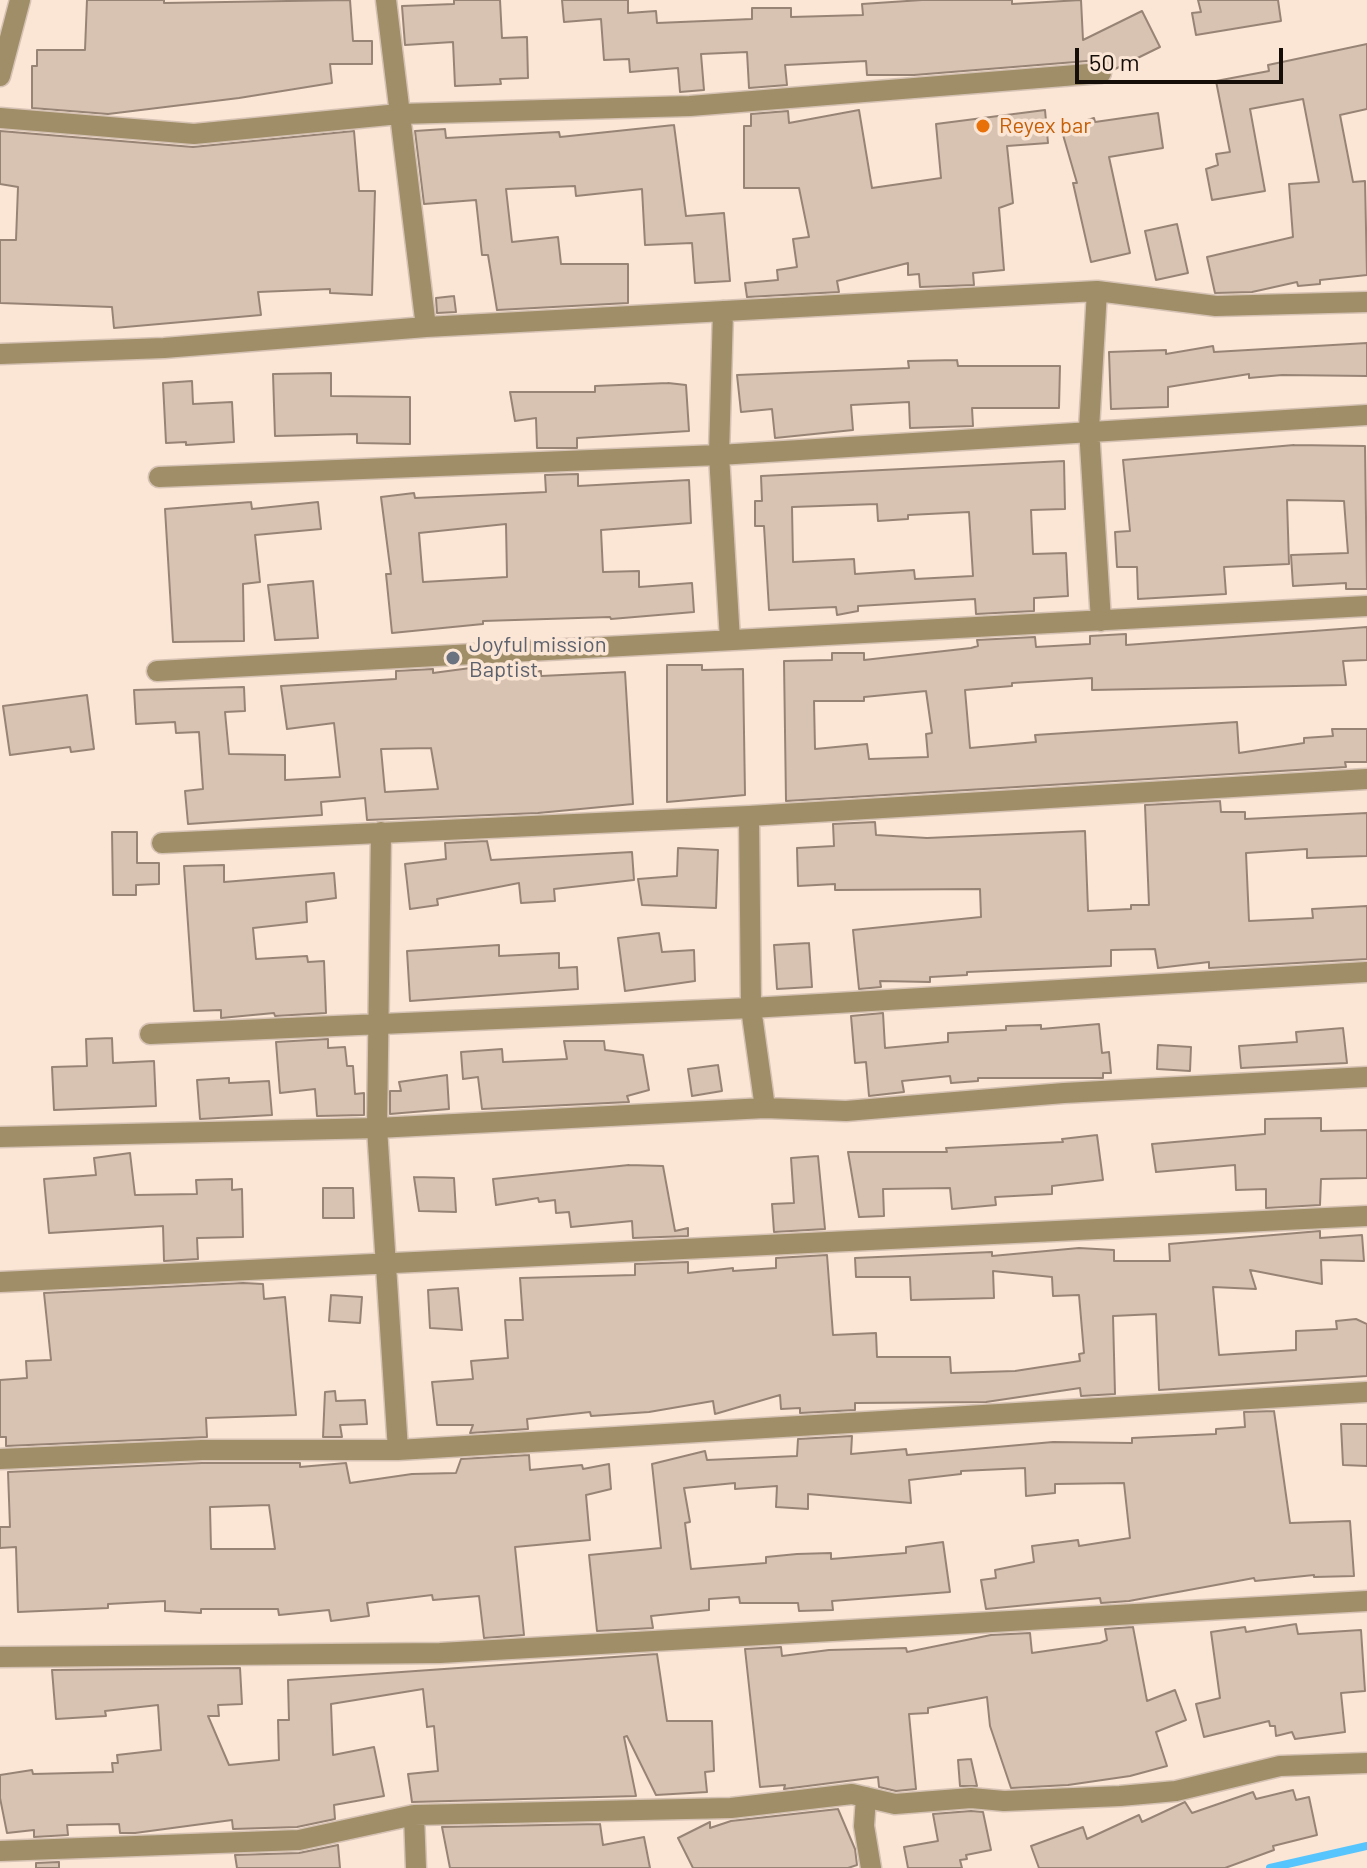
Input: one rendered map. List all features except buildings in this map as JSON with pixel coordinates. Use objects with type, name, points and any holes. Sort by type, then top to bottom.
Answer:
[{"type":"street","points":[[0,76],[20,0]]},
{"type":"street","points":[[386,0],[426,327]]},
{"type":"street","points":[[0,118],[194,134],[399,114],[690,106],[1101,73]]},
{"type":"street","points":[[0,354],[164,348],[426,327],[1097,291],[1216,306],[1367,302]]},
{"type":"street","points":[[1097,291],[1089,429],[1101,621]]},
{"type":"street","points":[[723,311],[719,455],[730,640]]},
{"type":"street","points":[[159,477],[719,455],[1089,429],[1367,415]]},
{"type":"street","points":[[157,671],[1367,606]]},
{"type":"street","points":[[162,843],[749,816],[1367,779]]},
{"type":"street","points":[[749,816],[751,1008],[765,1108]]},
{"type":"street","points":[[381,832],[377,1128],[398,1450]]},
{"type":"street","points":[[150,1034],[751,1008],[1367,972]]},
{"type":"street","points":[[0,1137],[377,1128],[765,1108],[846,1111],[1064,1093],[1367,1077]]},
{"type":"street","points":[[0,1282],[159,1277],[384,1263],[1367,1216]]},
{"type":"street","points":[[0,1459],[202,1450],[398,1450],[1367,1392]]},
{"type":"street","points":[[0,1657],[440,1653],[1367,1601]]},
{"type":"street","points":[[0,1851],[299,1840],[414,1815],[731,1808],[793,1798],[852,1794],[895,1804],[971,1798],[1004,1801],[1120,1796],[1176,1791],[1280,1766],[1367,1763]]},
{"type":"street","points":[[866,1797],[864,1826],[871,1868]]},
{"type":"street","points":[[414,1815],[416,1868]]},
{"type":"waterway","points":[[1270,1868],[1367,1846]]},
{"type":"place","name":"Reyex bar","points":[[983,126]]},
{"type":"place","name":"Joyful mission Baptist","points":[[453,658]]}]
